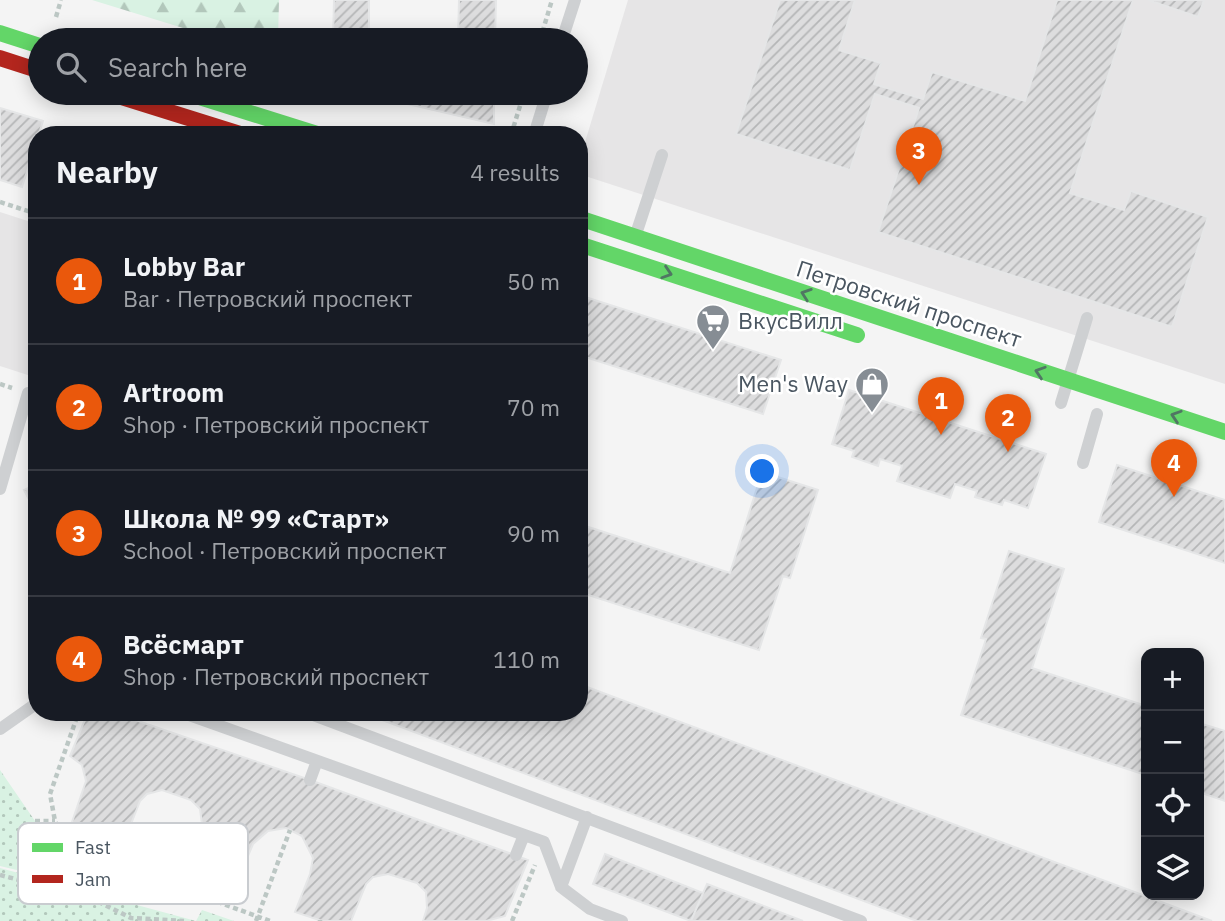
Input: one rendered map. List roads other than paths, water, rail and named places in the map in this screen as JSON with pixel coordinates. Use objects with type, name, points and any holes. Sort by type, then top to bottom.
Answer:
[{"type":"street","points":[[0,33],[28,42]]},
{"type":"street","points":[[0,58],[28,67]]},
{"type":"street","points":[[147,105],[214,126]]},
{"type":"street","points":[[224,105],[289,126]]},
{"type":"street","name":"Петровский проспект","points":[[588,221],[1225,432]]},
{"type":"street","name":"Петровский проспект","points":[[588,247],[876,342]]},
{"type":"lane","points":[[566,28],[575,0]]},
{"type":"lane","points":[[537,126],[543,105]]},
{"type":"lane","points":[[628,260],[662,155]]},
{"type":"lane","points":[[1083,463],[1079,408],[1068,381],[1087,318]]},
{"type":"lane","points":[[0,489],[28,393]]},
{"type":"lane","points":[[0,729],[28,709]]},
{"type":"lane","points":[[206,721],[544,842],[561,887],[588,915],[622,921]]},
{"type":"lane","points":[[329,721],[861,921]]},
{"type":"lane","points":[[310,779],[317,761]]},
{"type":"lane","points":[[561,887],[587,817]]},
{"type":"lane","points":[[516,855],[524,835]]},
{"type":"place","name":"Школа № 99 «Старт»","points":[[919,185]]},
{"type":"place","name":"ВкусВилл","points":[[713,351]]},
{"type":"place","name":"Men's Way","points":[[872,414]]},
{"type":"place","name":"Lobby Bar","points":[[941,435]]},
{"type":"place","name":"Artroom","points":[[1008,452]]},
{"type":"place","name":"Всёсмарт","points":[[1174,497]]}]
